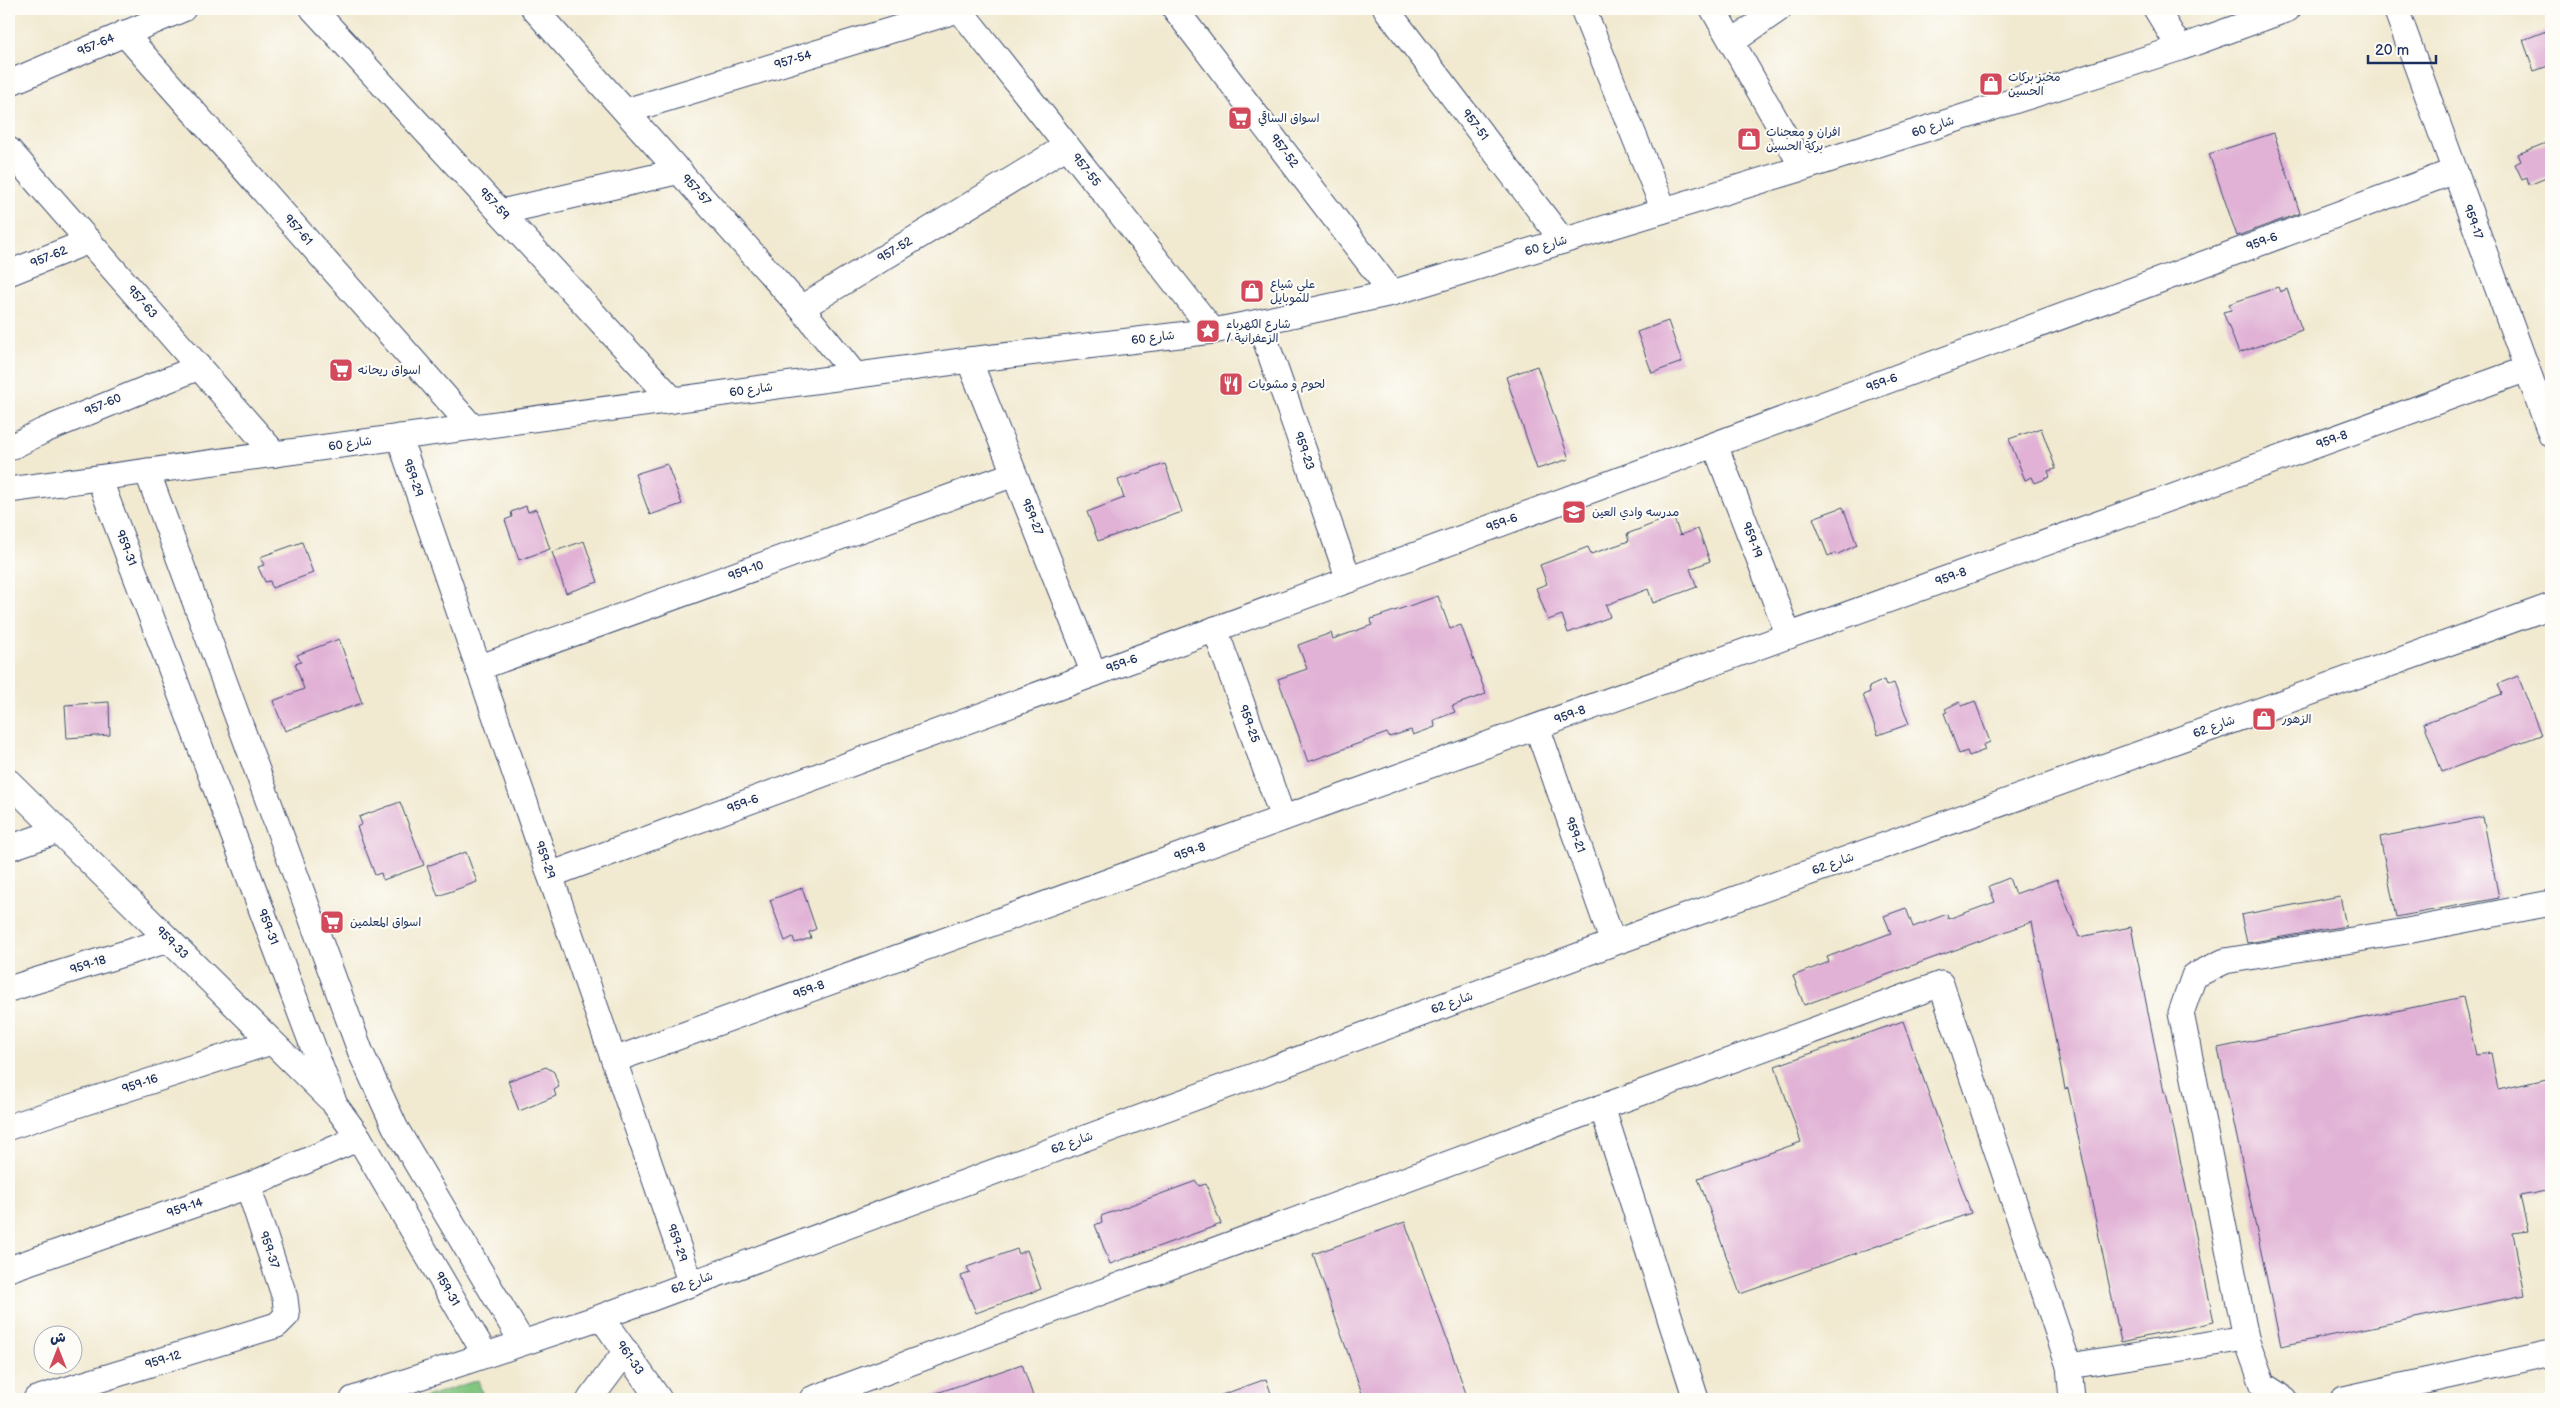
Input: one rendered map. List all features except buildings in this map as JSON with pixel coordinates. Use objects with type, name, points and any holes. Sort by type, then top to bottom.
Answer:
[{"type":"street","name":"957-64","points":[[9,83],[183,9]]},
{"type":"street","name":"957-59","points":[[312,9],[673,400]]},
{"type":"street","name":"957-57","points":[[534,9],[801,308],[855,375]]},
{"type":"street","name":"957-54","points":[[626,111],[960,9]]},
{"type":"street","name":"957-55","points":[[960,9],[1213,331]]},
{"type":"street","name":"957-52","points":[[1175,9],[1392,293]]},
{"type":"street","name":"957-51","points":[[1386,9],[1563,241]]},
{"type":"street","points":[[1583,9],[1664,210]]},
{"type":"street","points":[[1713,9],[1804,168]]},
{"type":"street","points":[[1732,42],[1778,9]]},
{"type":"street","points":[[2156,9],[2180,48]]},
{"type":"street","name":"شارع 60","points":[[9,490],[855,375],[1213,331],[1259,322],[1392,293],[1804,168],[2180,48],[2288,9]]},
{"type":"street","name":"959-17","points":[[2396,9],[2551,435]]},
{"type":"street","name":"957-61","points":[[124,33],[472,427]]},
{"type":"street","name":"957-52","points":[[801,308],[1067,146]]},
{"type":"street","name":"957-63","points":[[9,150],[276,454]]},
{"type":"street","name":"959-6","points":[[550,875],[2455,171]]},
{"type":"street","points":[[501,212],[680,172]]},
{"type":"street","name":"957-62","points":[[9,273],[88,241]]},
{"type":"street","name":"959-23","points":[[1259,322],[1349,580]]},
{"type":"street","name":"959-27","points":[[969,360],[1094,674]]},
{"type":"street","name":"957-60","points":[[9,448],[43,431],[200,367]]},
{"type":"street","name":"959-8","points":[[614,1060],[2527,369]]},
{"type":"street","name":"959-29","points":[[399,437],[691,1284]]},
{"type":"street","name":"959-19","points":[[1715,444],[1789,636]]},
{"type":"street","points":[[147,471],[361,1053],[395,1127],[522,1342]]},
{"type":"street","name":"959-10","points":[[478,668],[1014,474]]},
{"type":"street","name":"959-31","points":[[100,478],[335,1104],[359,1138],[485,1354]]},
{"type":"street","name":"شارع 62","points":[[353,1399],[601,1317],[1613,943],[2551,606]]},
{"type":"street","name":"959-25","points":[[1214,630],[1283,818]]},
{"type":"street","name":"959-21","points":[[1536,727],[1613,943]]},
{"type":"street","name":"959-33","points":[[9,782],[335,1104]]},
{"type":"street","points":[[9,848],[58,831]]},
{"type":"street","points":[[2285,1399],[2263,1385],[2246,1338],[2181,1013],[2194,976],[2226,961],[2407,931],[2551,903]]},
{"type":"street","name":"959-18","points":[[9,989],[168,940]]},
{"type":"street","points":[[812,1399],[1602,1107],[1941,984],[2069,1366],[2072,1399]]},
{"type":"street","name":"959-16","points":[[9,1127],[271,1042]]},
{"type":"street","points":[[1602,1107],[1696,1399]]},
{"type":"street","name":"959-14","points":[[9,1269],[248,1186],[359,1138]]},
{"type":"street","name":"959-37","points":[[248,1186],[286,1298],[287,1315]]},
{"type":"street","name":"959-12","points":[[36,1399],[277,1325],[287,1315]]},
{"type":"street","name":"961-33","points":[[601,1317],[659,1399]]},
{"type":"street","points":[[2069,1366],[2246,1338]]},
{"type":"street","points":[[590,1399],[626,1351]]},
{"type":"street","points":[[2344,1399],[2551,1353]]},
{"type":"green space","points":[[478,1380],[484,1399],[419,1399]]},
{"type":"place","name":"مخبز بركات الحسين","points":[[1991,84]]},
{"type":"place","name":"اسواق الساقي","points":[[1240,118]]},
{"type":"place","name":"افران و معجنات بركة الحسين","points":[[1749,139]]},
{"type":"place","name":"علي شياع للموبايل","points":[[1252,291]]},
{"type":"place","name":"شارع الكهرباء / الزعفرانية","points":[[1208,331]]},
{"type":"place","name":"اسواق ريحانه","points":[[341,370]]},
{"type":"place","name":"لحوم و مشويات","points":[[1231,384]]},
{"type":"place","name":"مدرسه وادي العين","points":[[1574,512]]},
{"type":"place","name":"الزهور","points":[[2264,719]]},
{"type":"place","name":"اسواق المعلمين","points":[[332,922]]}]
